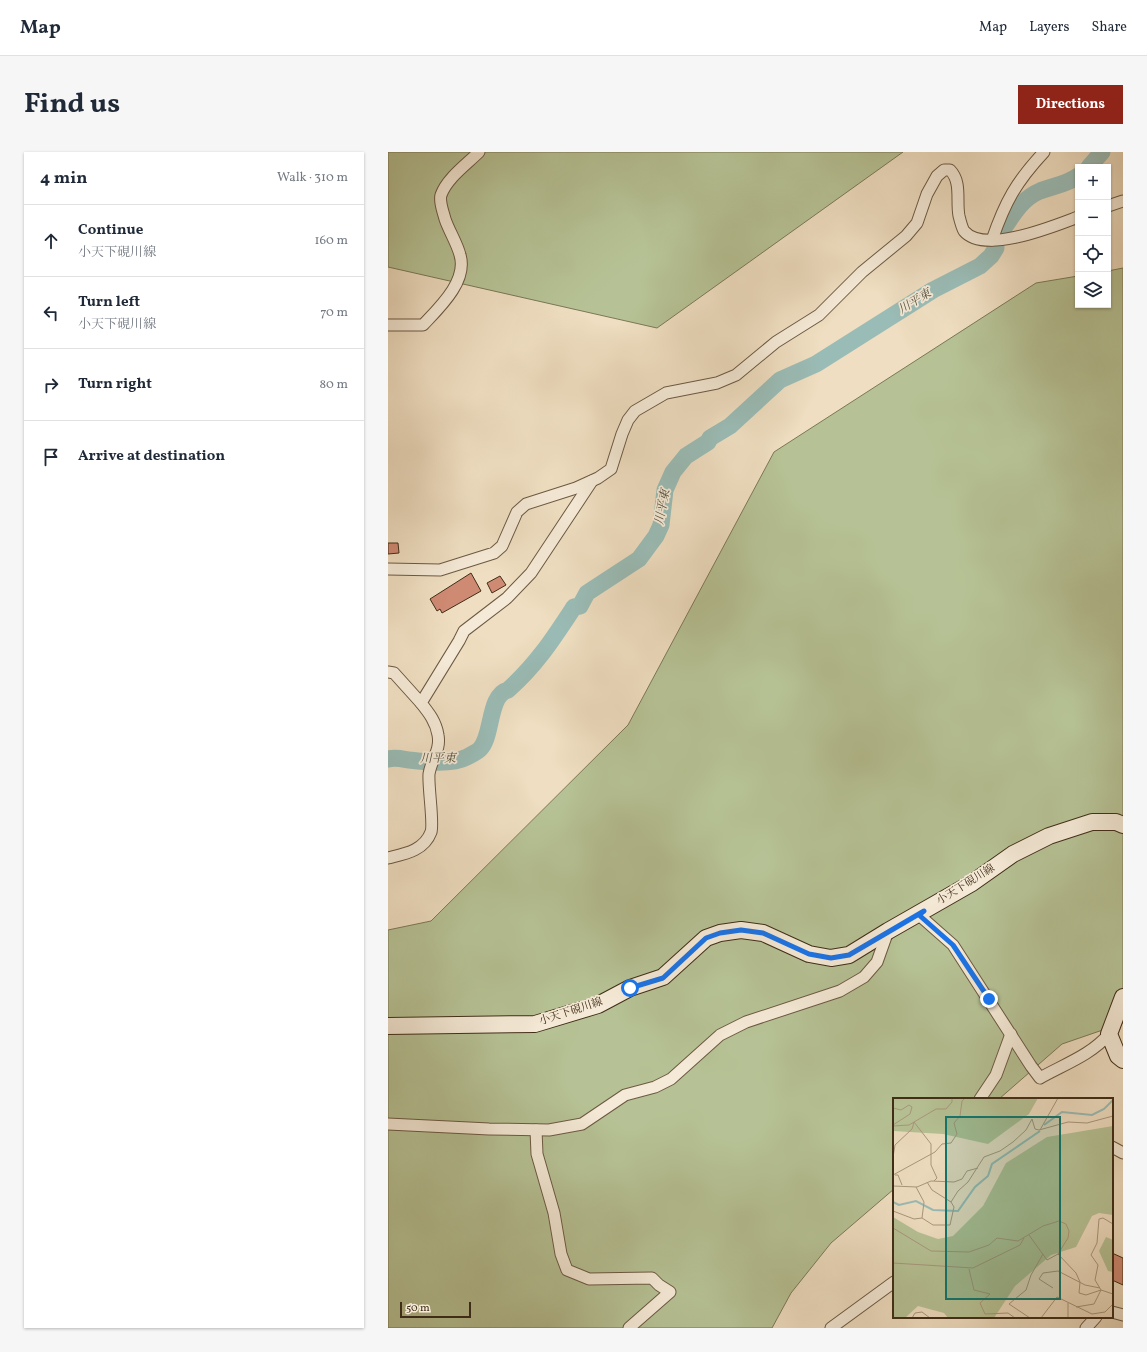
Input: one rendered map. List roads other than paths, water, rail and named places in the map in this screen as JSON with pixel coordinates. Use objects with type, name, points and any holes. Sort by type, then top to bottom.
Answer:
[{"type":"main road","name":"小天下硯川線","points":[[388,1026],[536,1024],[598,1005],[630,988],[663,978],[706,938],[720,933],[741,930],[763,933],[809,954],[831,958],[849,955],[972,883],[1013,854],[1049,836],[1092,822],[1116,822],[1123,825]]},
{"type":"main road","points":[[1123,997],[1109,1034],[1118,1056],[1123,1060]]},
{"type":"street","points":[[388,325],[423,325],[454,286],[462,266],[460,255],[447,225],[441,204],[441,196],[447,183],[479,152]]},
{"type":"street","points":[[992,240],[1010,194],[1023,175],[1044,152]]},
{"type":"street","points":[[388,569],[440,570],[494,553],[502,546],[517,512],[526,504],[576,488],[611,469],[628,420],[636,411],[666,393],[717,383],[736,375],[776,342],[818,315],[862,272],[906,236],[917,223],[927,194],[937,176],[944,170],[950,170],[956,175],[959,216],[964,230],[970,236],[987,241],[1019,236],[1075,218]]},
{"type":"street","points":[[1111,205],[1123,201]]},
{"type":"street","points":[[421,703],[459,642],[464,631],[507,598],[531,573],[593,480]]},
{"type":"street","points":[[388,672],[394,673],[432,717],[438,736],[437,752],[430,772],[431,832],[423,843],[414,851],[388,858]]},
{"type":"street","points":[[924,911],[919,915],[953,945],[1040,1078],[1083,1056],[1100,1045],[1109,1034]]},
{"type":"street","points":[[388,1124],[536,1130],[564,1128],[582,1124],[625,1095],[655,1086],[671,1078],[720,1035],[746,1022],[840,991],[864,977],[877,962],[888,931]]},
{"type":"street","points":[[981,1098],[996,1075],[1011,1034]]},
{"type":"street","points":[[536,1130],[537,1154],[554,1213],[561,1254],[567,1270],[589,1279],[652,1278],[659,1285],[670,1292],[629,1328]]},
{"type":"street","points":[[1113,1148],[1123,1153]]},
{"type":"street","points":[[831,1328],[893,1283]]},
{"type":"street","points":[[1113,1312],[1123,1315]]},
{"type":"street","points":[[1086,1328],[1095,1318]]},
{"type":"waterway","name":"川平東","points":[[1092,164],[1102,152]]},
{"type":"waterway","name":"川平東","points":[[1003,233],[1004,228],[1015,212],[1034,194],[1075,178]]},
{"type":"waterway","name":"川平東","points":[[388,759],[396,758],[423,762],[447,762],[461,760],[479,750],[487,735],[494,707],[502,693],[508,690],[528,671],[552,640],[574,607],[580,606],[587,593],[639,559],[656,536],[661,525],[665,490],[673,472],[686,456],[708,442],[710,438],[730,426],[780,380],[816,364],[933,290],[980,266],[991,256],[996,248]]}]
